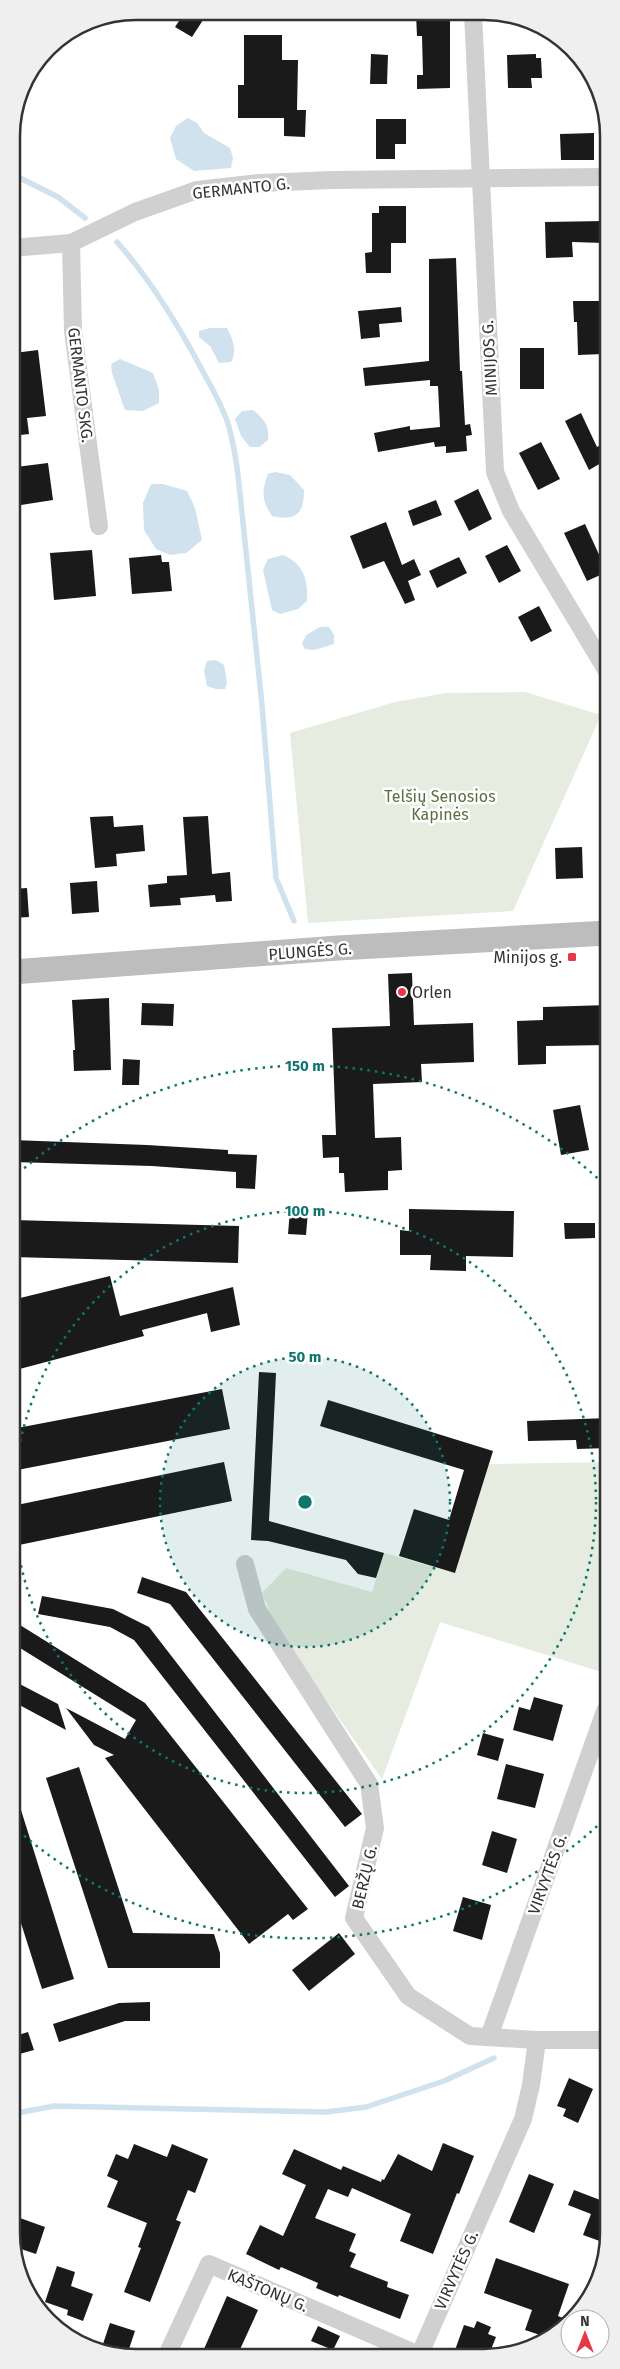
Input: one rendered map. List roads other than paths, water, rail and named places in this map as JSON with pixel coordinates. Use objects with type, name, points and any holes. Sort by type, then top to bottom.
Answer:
[{"type":"main road","name":"PLUNGĖS G.","points":[[20,971],[309,950],[600,933]]},
{"type":"street","name":"MINIJOS G.","points":[[473,20],[495,472],[511,511],[600,660]]},
{"type":"street","name":"GERMANTO G.","points":[[20,247],[71,243],[135,212],[197,190],[259,183],[305,181],[480,176],[600,177]]},
{"type":"street","name":"GERMANTO SKG.","points":[[71,243],[73,332],[99,526]]},
{"type":"street","name":"BERŽŲ G.","points":[[246,1564],[257,1609],[369,1784],[375,1828],[354,1918],[408,1996],[470,2036],[537,2040],[600,2040]]},
{"type":"street","name":"VIRVYTĖS G.","points":[[489,2037],[600,1725]]},
{"type":"street","name":"VIRVYTĖS G.","points":[[422,2349],[522,2119],[531,2084],[537,2040]]},
{"type":"street","name":"KAŠTONŲ G.","points":[[170,2349],[209,2264],[403,2349]]},
{"type":"water","points":[[188,118],[197,123],[204,133],[230,148],[233,158],[231,168],[194,171],[176,159],[170,138],[176,126]]},
{"type":"water","points":[[210,328],[227,328],[234,349],[231,362],[219,363],[210,346],[199,337],[199,331]]},
{"type":"water","points":[[120,359],[153,373],[159,390],[159,403],[143,411],[125,410],[112,373],[111,364]]},
{"type":"water","points":[[253,410],[263,419],[268,431],[268,440],[259,447],[250,447],[241,436],[235,419],[242,411]]},
{"type":"water","points":[[275,472],[290,475],[304,490],[304,498],[300,510],[293,516],[272,516],[266,506],[264,491],[266,480],[268,474]]},
{"type":"water","points":[[151,484],[163,484],[187,491],[195,508],[202,540],[186,553],[170,555],[156,549],[144,530],[143,503]]},
{"type":"water","points":[[283,555],[296,563],[300,568],[307,586],[307,601],[298,609],[280,614],[272,610],[263,570],[268,559]]},
{"type":"water","points":[[320,627],[329,627],[334,635],[334,644],[314,650],[305,649],[302,644],[306,635]]},
{"type":"water","points":[[216,660],[224,665],[227,683],[225,689],[207,686],[204,671],[207,661]]},
{"type":"waterway","points":[[20,178],[58,197],[85,218]]},
{"type":"waterway","points":[[117,242],[141,271],[173,318],[217,397],[229,427],[239,484],[262,705],[276,878],[294,921]]},
{"type":"waterway","points":[[20,2112],[54,2106],[326,2112],[366,2107],[444,2081],[494,2058]]},
{"type":"place","name":"Minijos g.","points":[[572,957]]},
{"type":"place","name":"Orlen","points":[[402,992]]},
{"type":"park label","name":"Telšių Senosios Kapinės","points":[[440,805]]}]
